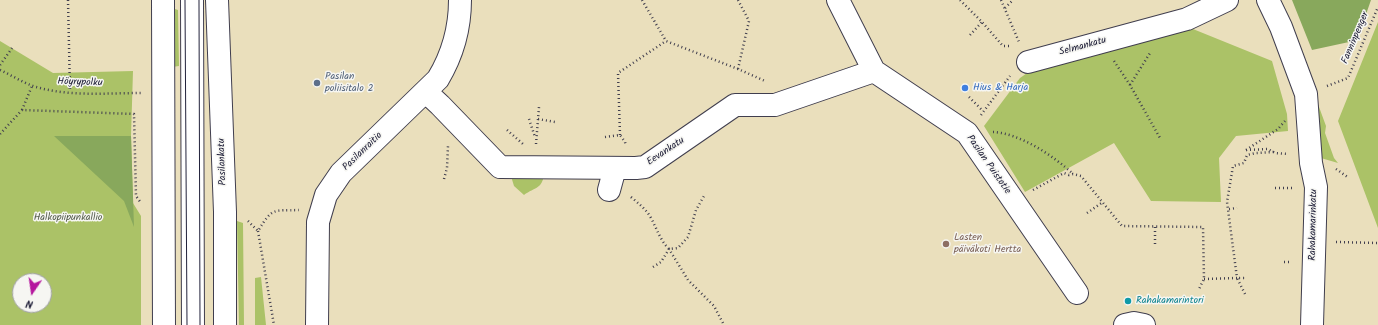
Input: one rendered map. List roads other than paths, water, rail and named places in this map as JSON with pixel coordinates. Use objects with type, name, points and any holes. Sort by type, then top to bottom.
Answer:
[{"type":"street","points":[[163,0],[164,325]]},
{"type":"street","points":[[192,0],[193,325]]},
{"type":"street","name":"Pasilankatu","points":[[217,0],[225,212],[225,325]]},
{"type":"street","name":"Pasilanraitio","points":[[317,325],[318,222],[326,195],[341,173],[438,79],[447,65],[455,46],[460,17],[460,0]]},
{"type":"street","name":"Pasilan Puistotie","points":[[838,0],[874,71],[967,134],[1078,293]]},
{"type":"street","name":"Selmankatu","points":[[1025,54],[1103,41],[1187,19],[1227,0]]},
{"type":"street","name":"Rahakamarinkatu","points":[[1268,0],[1281,27],[1303,87],[1311,163],[1316,187],[1312,325]]},
{"type":"street","name":"Eevankatu","points":[[426,92],[500,167],[636,168],[645,166],[735,105],[775,105],[874,71]]},
{"type":"street","points":[[609,190],[614,168]]},
{"type":"street","points":[[1125,325],[1134,323],[1144,325]]},
{"type":"tram line","points":[[185,0],[187,325]]},
{"type":"tram line","points":[[199,0],[200,325]]},
{"type":"place","name":"Pasilan poliisitalo 2","points":[[317,83]]},
{"type":"place","name":"Hius & Harja","points":[[965,88]]},
{"type":"place","name":"Lasten päiväkoti Hertta","points":[[946,244]]},
{"type":"place","name":"Rahakamarintori","points":[[1128,301]]},
{"type":"park label","name":"Halkopiipunkallio","points":[[68,218]]}]
